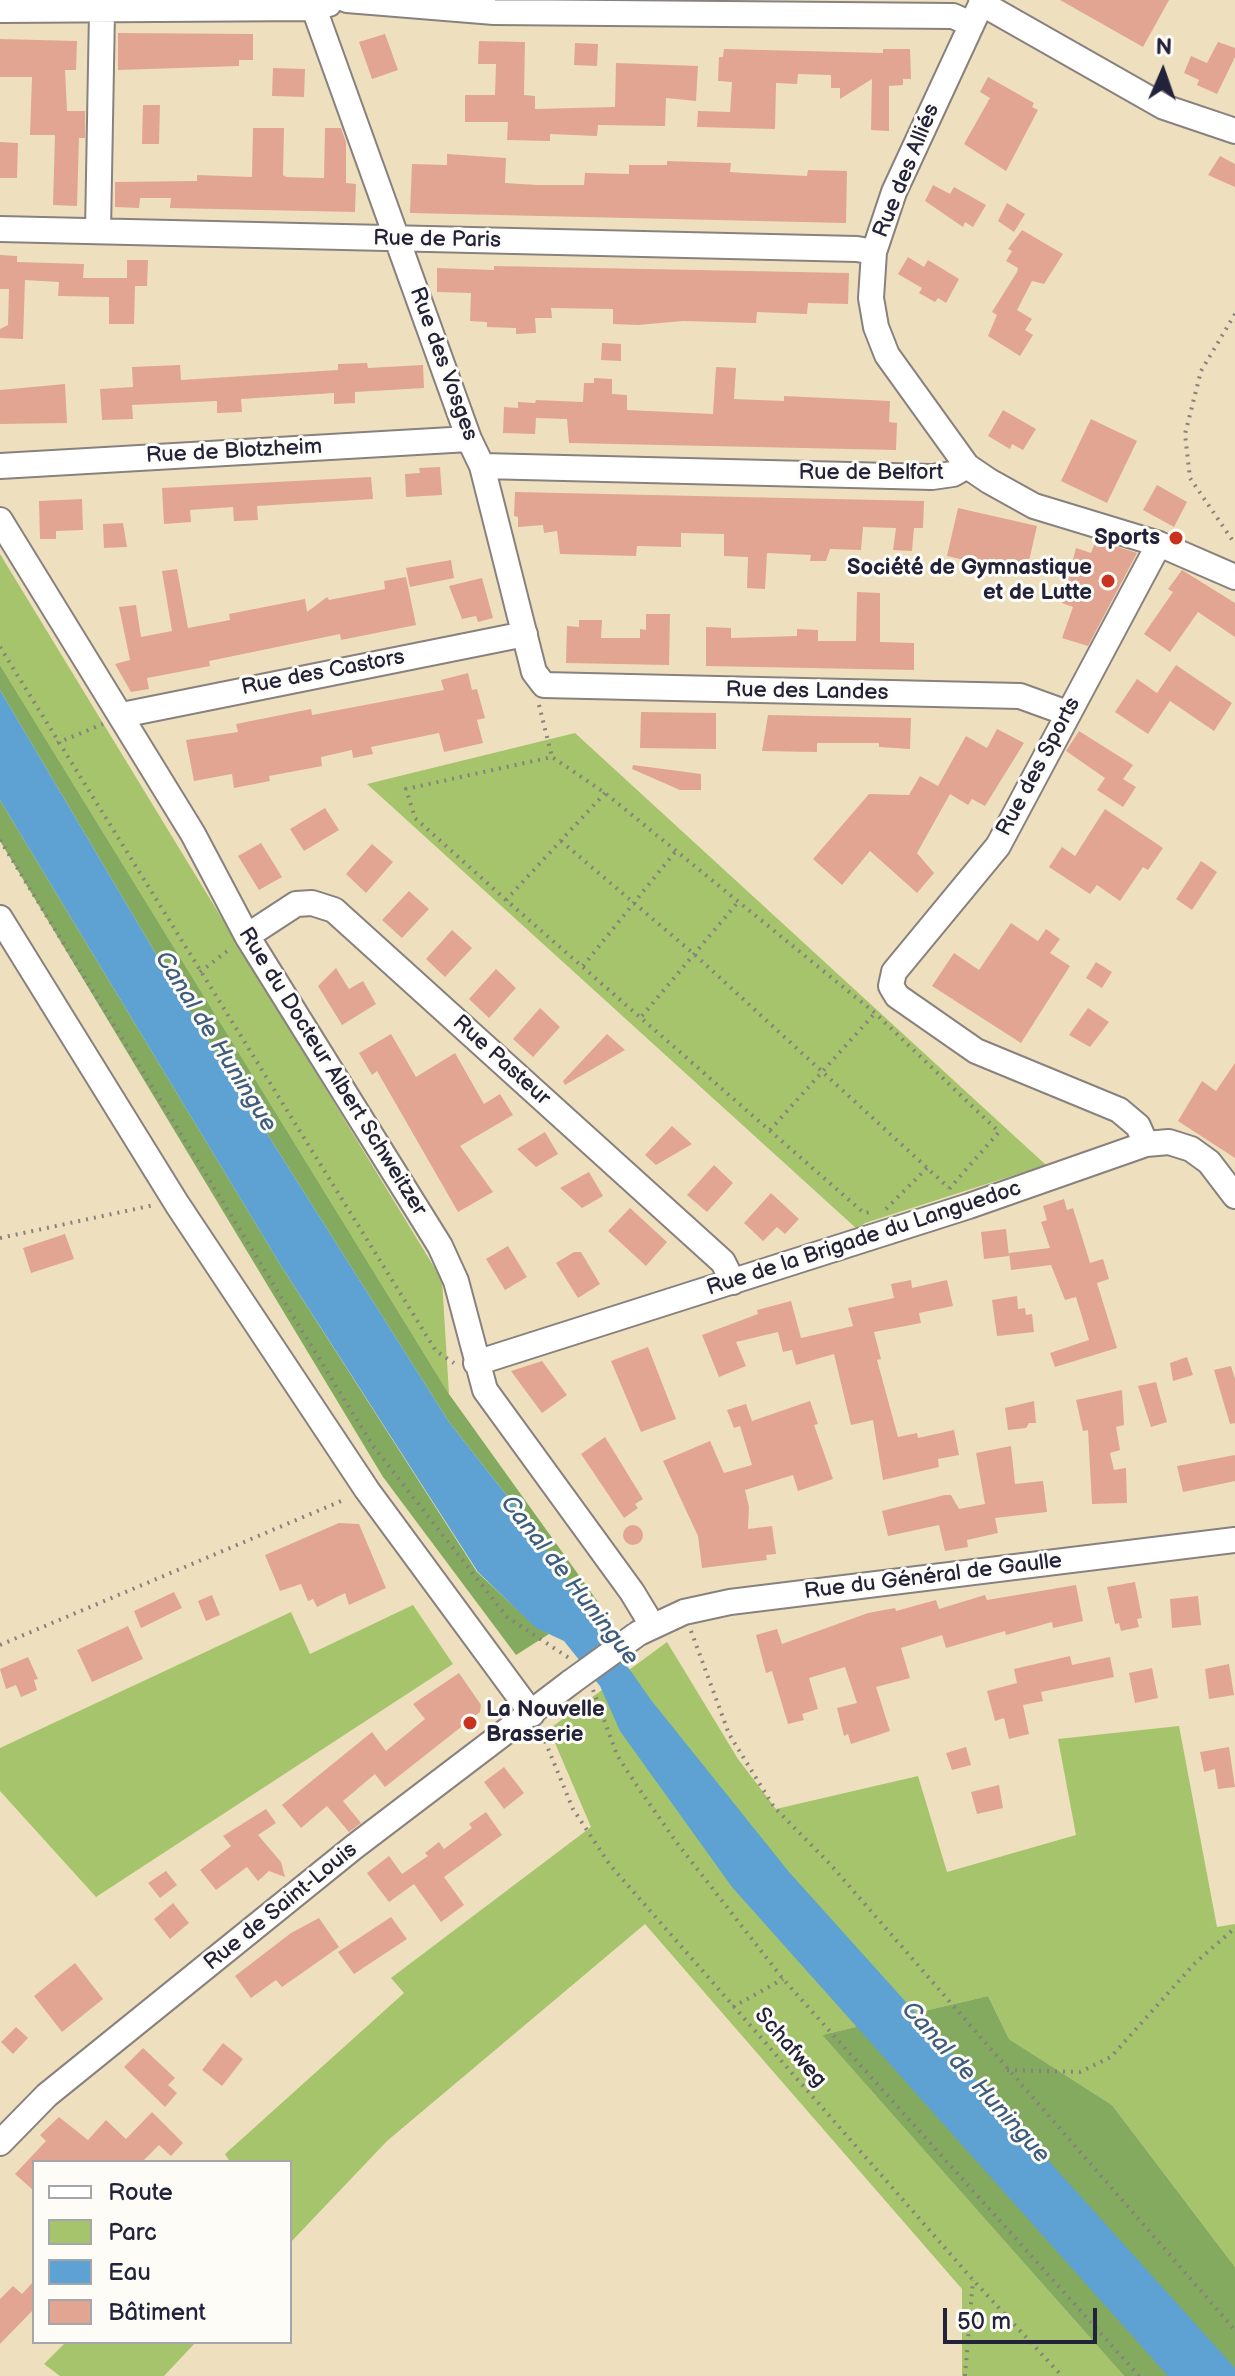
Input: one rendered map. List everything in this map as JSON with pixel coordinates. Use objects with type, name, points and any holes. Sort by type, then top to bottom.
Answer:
[{"type":"street","points":[[0,10],[102,11],[313,4],[345,0],[494,12],[648,8],[953,16],[978,9],[1164,107],[1235,131]]},
{"type":"street","name":"Rue des Vosges","points":[[313,4],[469,439],[482,466],[534,672],[544,685]]},
{"type":"street","name":"Rue des Alliés","points":[[967,466],[887,355],[876,327],[871,298],[874,252],[894,192],[978,9]]},
{"type":"street","points":[[98,231],[102,11]]},
{"type":"street","name":"Rue de Paris","points":[[0,229],[857,249],[874,252]]},
{"type":"street","name":"Rue de Blotzheim","points":[[0,466],[469,439]]},
{"type":"street","name":"Rue de Belfort","points":[[482,466],[932,477],[953,474],[967,466],[1034,506],[1159,544],[1235,577]]},
{"type":"street","name":"Rue du Docteur Albert Schweitzer","points":[[0,520],[193,834],[247,936],[440,1246],[456,1281],[485,1390],[632,1592],[644,1630]]},
{"type":"street","name":"Rue des Sports","points":[[1146,1144],[1138,1126],[1119,1110],[976,1051],[897,996],[891,986],[894,972],[998,846],[1159,544]]},
{"type":"street","name":"Rue des Castors","points":[[122,715],[525,634]]},
{"type":"street","name":"Rue des Landes","points":[[544,685],[1020,696],[1067,713]]},
{"type":"street","name":"Rue Pasteur","points":[[247,936],[296,904],[312,903],[334,910],[723,1262],[733,1282]]},
{"type":"street","points":[[0,918],[177,1204],[367,1490],[532,1714]]},
{"type":"street","name":"Rue de la Brigade du Languedoc","points":[[476,1363],[969,1206],[1146,1144],[1169,1142],[1191,1149],[1209,1162],[1235,1196]]},
{"type":"street","name":"Rue du Général de Gaulle","points":[[579,1678],[644,1630],[684,1612],[730,1602],[1235,1540]]},
{"type":"street","name":"Rue de Saint-Louis","points":[[0,2143],[59,2085],[354,1847],[579,1678]]},
{"type":"path","points":[[1235,314],[1201,371],[1185,434],[1190,478],[1235,544]]},
{"type":"path","points":[[0,647],[436,1351],[458,1366],[476,1363]]},
{"type":"path","points":[[544,685],[539,705],[552,757],[605,793],[875,1013],[999,1132],[949,1189]]},
{"type":"path","points":[[57,743],[122,715]]},
{"type":"path","points":[[552,757],[406,789],[415,818],[864,1213],[883,1212],[927,1168]]},
{"type":"path","points":[[506,900],[605,793]]},
{"type":"path","points":[[0,840],[373,1446],[507,1617],[557,1647],[579,1678],[617,1755],[637,1786],[677,1843],[783,1979],[1139,2376]]},
{"type":"path","points":[[561,841],[694,954],[969,1206]]},
{"type":"path","points":[[583,966],[675,852]]},
{"type":"path","points":[[642,1016],[738,902]]},
{"type":"path","points":[[200,972],[247,936]]},
{"type":"path","points":[[770,1130],[875,1013]]},
{"type":"path","points":[[0,1238],[137,1206],[177,1204]]},
{"type":"path","points":[[0,1645],[367,1490]]},
{"type":"path","points":[[684,1612],[729,1734],[774,1807],[830,1864],[1235,2330]]},
{"type":"path","name":"Schafweg","points":[[532,1714],[573,1809],[610,1865],[973,2280],[1062,2376]]},
{"type":"path","points":[[1007,2070],[1080,2072],[1111,2057],[1195,1963],[1235,1928]]},
{"type":"path","points":[[733,2008],[783,1979]]},
{"type":"path","points":[[965,2376],[973,2280]]},
{"type":"green space","points":[[0,554],[442,1280],[449,1394],[0,665]]},
{"type":"green space","points":[[0,665],[449,1394],[598,1602],[587,1610],[515,1506],[449,1422],[189,1010],[0,690]]},
{"type":"green space","points":[[575,733],[1046,1165],[865,1223],[857,1229],[367,784]]},
{"type":"green space","points":[[0,800],[280,1264],[477,1572],[536,1627],[549,1634],[516,1655],[383,1477],[0,841]]},
{"type":"green space","points":[[413,1605],[453,1664],[96,1897],[0,1791],[0,1748],[291,1612],[310,1654]]},
{"type":"green space","points":[[667,1642],[738,1759],[776,1809],[918,1776],[947,1872],[1076,1835],[1058,1739],[1179,1726],[1217,1927],[1235,1924],[1235,2267],[1112,2105],[1009,2039],[988,1996],[822,2035],[1124,2376],[962,2376],[962,2289],[645,1924],[387,2141],[292,2241],[292,2160],[229,2160],[225,2154],[404,1993],[391,1978],[591,1827],[549,1729]]},
{"type":"green space","points":[[988,1996],[1009,2039],[1112,2105],[1235,2267],[1235,2376],[1124,2376],[822,2035]]},
{"type":"green space","points":[[64,2344],[194,2344],[164,2376],[60,2376],[44,2364]]},
{"type":"water","name":"Canal de Huningue","points":[[0,690],[189,1010],[449,1422],[515,1506],[651,1700],[789,1872],[1235,2368],[1235,2376],[1168,2376],[732,1887],[620,1731],[600,1686],[564,1641],[536,1628],[478,1572],[280,1264],[0,800]]},
{"type":"building","points":[[1060,0],[1169,0],[1143,47]]},
{"type":"building","points":[[118,33],[253,34],[253,60],[239,60],[239,66],[118,70]]},
{"type":"building","points":[[385,34],[398,70],[372,79],[359,42]]},
{"type":"building","points":[[0,39],[77,41],[76,70],[65,70],[67,111],[85,111],[85,138],[79,138],[77,206],[53,205],[55,135],[30,135],[32,77],[0,77]]},
{"type":"building","points":[[479,41],[525,42],[524,95],[535,96],[535,109],[615,107],[616,63],[698,66],[696,101],[666,98],[665,126],[598,125],[597,136],[550,134],[550,141],[507,140],[508,122],[465,122],[465,95],[495,95],[496,64],[478,64]]},
{"type":"building","points":[[1218,42],[1235,48],[1235,57],[1217,94],[1197,85],[1199,80],[1184,73],[1191,56],[1207,63]]},
{"type":"building","points":[[575,43],[598,44],[597,66],[574,65]]},
{"type":"building","points":[[724,49],[883,53],[883,49],[910,49],[911,79],[903,79],[903,85],[889,86],[889,131],[871,130],[872,79],[840,99],[840,88],[831,88],[831,75],[798,74],[797,84],[776,83],[775,129],[697,127],[698,111],[730,112],[732,82],[718,81],[719,57],[723,57]]},
{"type":"building","points":[[273,68],[305,69],[304,97],[272,96]]},
{"type":"building","points":[[988,77],[1034,103],[1032,107],[1038,110],[1006,171],[964,144],[990,98],[980,92]]},
{"type":"building","points":[[143,105],[160,105],[159,144],[142,144]]},
{"type":"building","points":[[253,128],[284,128],[283,175],[324,178],[325,128],[341,128],[346,142],[346,183],[356,184],[355,212],[170,208],[171,198],[140,198],[139,208],[115,207],[115,182],[197,181],[197,175],[252,177]]},
{"type":"building","points":[[0,142],[18,143],[17,178],[0,178]]},
{"type":"building","points":[[447,154],[506,158],[505,183],[538,185],[584,185],[585,173],[629,174],[629,165],[667,165],[667,161],[731,163],[730,172],[744,173],[807,176],[808,170],[847,171],[846,223],[410,213],[412,164],[447,165]]},
{"type":"building","points":[[1220,156],[1235,164],[1235,187],[1208,175]]},
{"type":"building","points":[[933,185],[950,194],[954,187],[986,205],[973,227],[965,222],[963,227],[925,201]]},
{"type":"building","points":[[1007,203],[1025,214],[1014,232],[998,221]]},
{"type":"building","points":[[1022,230],[1063,254],[1044,284],[1032,281],[1017,310],[1032,319],[1025,330],[1033,335],[1020,356],[988,336],[997,315],[992,312],[1017,272],[1018,268],[1006,261],[1012,251],[1008,249]]},
{"type":"building","points":[[0,255],[17,256],[17,262],[84,264],[83,278],[127,278],[127,260],[148,260],[147,286],[135,286],[134,324],[109,324],[109,297],[58,296],[59,282],[25,280],[23,339],[0,338],[0,329],[8,325],[9,289],[0,289]]},
{"type":"building","points":[[908,257],[924,267],[928,260],[959,279],[946,303],[938,298],[935,302],[919,293],[922,288],[898,274]]},
{"type":"building","points":[[494,266],[849,273],[848,304],[808,303],[807,314],[757,312],[756,323],[683,321],[638,325],[613,324],[613,309],[551,308],[552,318],[535,318],[536,333],[516,334],[516,328],[487,327],[487,322],[470,321],[471,293],[437,292],[437,268],[494,270]]},
{"type":"building","points":[[602,343],[621,344],[621,361],[601,360]]},
{"type":"building","points":[[367,363],[368,368],[423,365],[424,388],[355,392],[355,403],[334,404],[334,393],[241,399],[242,412],[217,413],[217,401],[132,405],[133,419],[102,420],[100,389],[133,387],[132,367],[180,365],[181,380],[338,370],[338,364]]},
{"type":"building","points":[[716,367],[736,368],[734,399],[784,401],[784,396],[890,401],[889,422],[897,423],[896,450],[569,443],[567,419],[536,418],[535,434],[503,433],[504,407],[518,408],[518,402],[535,403],[536,400],[583,402],[584,383],[594,383],[594,378],[612,379],[612,394],[627,395],[627,410],[713,414]]},
{"type":"building","points":[[65,384],[67,423],[0,424],[0,390]]},
{"type":"building","points":[[1003,410],[1036,429],[1023,450],[1012,444],[1010,449],[988,436]]},
{"type":"building","points":[[1091,419],[1137,441],[1107,503],[1061,481]]},
{"type":"building","points":[[440,467],[442,495],[406,497],[405,474],[420,473],[419,468]]},
{"type":"building","points":[[371,477],[373,499],[257,506],[258,520],[234,521],[233,507],[190,510],[191,522],[164,524],[162,488]]},
{"type":"building","points":[[1157,485],[1187,502],[1174,527],[1143,510]]},
{"type":"building","points":[[515,492],[924,501],[923,528],[914,528],[912,551],[893,550],[896,528],[863,527],[861,550],[830,549],[826,561],[810,561],[811,555],[767,553],[765,589],[747,588],[748,557],[724,556],[724,534],[681,533],[681,547],[637,546],[636,556],[560,554],[557,531],[544,533],[543,525],[518,527],[518,517],[514,516]]},
{"type":"building","points":[[82,499],[83,530],[56,531],[56,539],[40,539],[39,501]]},
{"type":"building","points":[[958,508],[1037,526],[1026,574],[947,556]]},
{"type":"building","points":[[123,523],[127,547],[104,548],[103,524]]},
{"type":"building","points":[[1096,540],[1137,553],[1088,646],[1062,638],[1073,607],[1062,603],[1076,548],[1091,553]]},
{"type":"building","points":[[451,560],[454,578],[410,587],[406,568]]},
{"type":"building","points":[[177,569],[188,628],[230,620],[229,614],[305,599],[307,612],[327,597],[329,600],[385,589],[384,581],[406,577],[416,625],[341,640],[340,634],[209,661],[210,666],[147,678],[149,689],[131,692],[115,664],[130,660],[119,607],[136,605],[141,637],[172,631],[162,571]]},
{"type":"building","points":[[1182,570],[1235,603],[1235,637],[1198,612],[1170,652],[1144,634],[1173,592],[1168,589]]},
{"type":"building","points":[[482,578],[493,618],[478,622],[476,616],[462,619],[449,586]]},
{"type":"building","points":[[857,592],[880,593],[880,642],[914,643],[914,670],[706,666],[706,627],[731,628],[731,638],[797,636],[797,629],[818,630],[818,641],[856,641]]},
{"type":"building","points":[[646,614],[670,614],[669,665],[566,663],[567,626],[579,627],[579,620],[602,620],[601,638],[640,638],[640,629],[646,630]]},
{"type":"building","points":[[1176,665],[1232,703],[1214,731],[1170,701],[1148,734],[1115,712],[1137,679],[1157,693]]},
{"type":"building","points":[[468,673],[472,690],[477,689],[485,718],[477,720],[483,743],[444,752],[439,733],[371,747],[373,754],[353,758],[352,750],[321,757],[322,766],[269,776],[270,781],[234,788],[232,774],[194,781],[186,740],[238,732],[236,724],[311,709],[312,715],[444,690],[441,680]]},
{"type":"building","points":[[641,712],[716,713],[716,749],[640,748]]},
{"type":"building","points":[[768,715],[911,718],[910,749],[879,747],[879,743],[817,743],[817,752],[762,751]]},
{"type":"building","points":[[997,729],[1024,743],[985,806],[972,799],[968,805],[950,794],[917,853],[934,873],[917,893],[870,851],[842,885],[813,859],[869,794],[909,795],[920,776],[938,786],[966,736],[987,748]]},
{"type":"building","points":[[1079,731],[1133,765],[1123,779],[1136,787],[1123,807],[1097,790],[1105,778],[1066,751]]},
{"type":"building","points":[[633,765],[701,774],[701,790],[680,790],[632,769]]},
{"type":"building","points":[[325,808],[339,830],[304,851],[290,829]]},
{"type":"building","points":[[1105,809],[1163,848],[1148,870],[1143,867],[1120,901],[1097,885],[1090,894],[1049,867],[1062,847],[1075,856]]},
{"type":"building","points":[[261,843],[282,877],[259,890],[238,856]]},
{"type":"building","points":[[372,844],[393,862],[366,893],[346,874]]},
{"type":"building","points":[[1201,861],[1217,872],[1192,910],[1176,899]]},
{"type":"building","points":[[409,891],[429,909],[402,938],[382,920]]},
{"type":"building","points":[[1011,923],[1038,941],[1046,929],[1060,939],[1050,953],[1070,966],[1021,1043],[932,986],[954,953],[979,970]]},
{"type":"building","points":[[452,930],[472,948],[445,977],[426,959]]},
{"type":"building","points":[[1096,962],[1112,972],[1102,988],[1086,978]]},
{"type":"building","points":[[336,968],[349,989],[363,981],[376,1004],[342,1025],[318,986]]},
{"type":"building","points":[[496,969],[516,988],[489,1018],[469,999]]},
{"type":"building","points":[[540,1008],[560,1027],[533,1057],[513,1039]]},
{"type":"building","points":[[1088,1008],[1109,1022],[1090,1047],[1069,1035]]},
{"type":"building","points":[[391,1034],[416,1077],[455,1053],[484,1104],[500,1094],[513,1115],[460,1146],[493,1192],[458,1212],[377,1071],[372,1075],[359,1053]]},
{"type":"building","points":[[607,1034],[625,1050],[565,1085],[563,1081]]},
{"type":"building","points":[[1235,1063],[1235,1158],[1178,1121],[1202,1081],[1216,1091]]},
{"type":"building","points":[[672,1126],[692,1144],[656,1165],[645,1155]]},
{"type":"building","points":[[545,1132],[558,1154],[536,1167],[517,1149]]},
{"type":"building","points":[[714,1165],[733,1183],[707,1212],[687,1195]]},
{"type":"building","points":[[589,1172],[603,1196],[582,1208],[560,1188]]},
{"type":"building","points":[[771,1193],[799,1219],[785,1234],[777,1227],[763,1241],[744,1223]]},
{"type":"building","points":[[1064,1199],[1067,1210],[1073,1208],[1090,1263],[1103,1259],[1109,1279],[1097,1283],[1117,1348],[1055,1367],[1050,1353],[1089,1340],[1076,1297],[1065,1300],[1051,1265],[1011,1270],[1009,1253],[1050,1248],[1041,1222],[1047,1220],[1043,1206]]},
{"type":"building","points":[[630,1208],[667,1242],[646,1266],[608,1231]]},
{"type":"building","points":[[1006,1229],[1009,1256],[984,1259],[981,1232]]},
{"type":"building","points":[[65,1234],[74,1259],[31,1273],[23,1248]]},
{"type":"building","points":[[508,1246],[527,1277],[505,1290],[486,1259]]},
{"type":"building","points":[[574,1252],[581,1252],[600,1284],[578,1298],[556,1263]]},
{"type":"building","points":[[911,1280],[912,1288],[947,1280],[953,1306],[919,1313],[921,1323],[874,1332],[881,1359],[877,1360],[898,1437],[917,1433],[918,1438],[954,1430],[959,1455],[938,1459],[939,1467],[883,1480],[873,1420],[851,1425],[834,1354],[796,1365],[792,1350],[783,1352],[778,1332],[736,1342],[746,1366],[719,1377],[702,1335],[758,1314],[757,1310],[791,1301],[801,1338],[853,1326],[848,1308],[894,1298],[891,1284]]},
{"type":"building","points":[[1017,1296],[1018,1309],[1025,1308],[1026,1315],[1032,1314],[1034,1332],[997,1336],[992,1300]]},
{"type":"building","points":[[648,1347],[676,1419],[641,1432],[611,1361]]},
{"type":"building","points":[[1187,1357],[1193,1375],[1173,1381],[1170,1363]]},
{"type":"building","points":[[542,1361],[567,1395],[542,1413],[511,1371]]},
{"type":"building","points":[[1231,1366],[1235,1379],[1235,1423],[1230,1424],[1214,1370]]},
{"type":"building","points":[[1156,1382],[1167,1422],[1151,1427],[1138,1386]]},
{"type":"building","points":[[1122,1390],[1124,1425],[1116,1427],[1120,1450],[1110,1453],[1114,1470],[1126,1468],[1127,1503],[1092,1504],[1088,1430],[1083,1431],[1076,1400]]},
{"type":"building","points":[[810,1401],[818,1424],[814,1425],[833,1479],[798,1491],[793,1475],[745,1490],[749,1507],[748,1529],[772,1526],[776,1554],[766,1555],[767,1560],[702,1568],[698,1536],[663,1461],[710,1441],[724,1473],[752,1465],[740,1426],[734,1428],[727,1410],[746,1404],[752,1421]]},
{"type":"building","points":[[1034,1401],[1036,1423],[1029,1423],[1026,1428],[1008,1430],[1005,1408]]},
{"type":"building","points":[[605,1437],[643,1499],[635,1504],[638,1508],[624,1518],[581,1454]]},
{"type":"building","points":[[1011,1446],[1015,1484],[1043,1481],[1047,1512],[995,1518],[998,1533],[967,1540],[968,1547],[945,1551],[939,1525],[888,1536],[882,1511],[945,1495],[951,1495],[959,1509],[985,1504],[976,1453]]},
{"type":"building","points":[[1235,1455],[1235,1481],[1183,1492],[1177,1466]]},
{"type":"building","points":[[339,1523],[359,1524],[386,1588],[349,1605],[345,1593],[317,1607],[313,1599],[308,1601],[301,1584],[280,1591],[265,1555]]},
{"type":"building","points":[[633,1525],[640,1528],[643,1535],[640,1542],[633,1545],[626,1542],[623,1535],[626,1528]]},
{"type":"building","points":[[1135,1582],[1142,1618],[1137,1619],[1139,1627],[1121,1631],[1119,1623],[1115,1624],[1107,1587]]},
{"type":"building","points":[[1076,1585],[1083,1621],[1053,1628],[1052,1622],[1006,1635],[1005,1631],[946,1648],[942,1635],[901,1648],[910,1678],[876,1687],[890,1731],[851,1744],[848,1734],[844,1736],[837,1708],[857,1703],[845,1667],[809,1678],[818,1709],[802,1714],[804,1720],[788,1724],[772,1671],[766,1673],[756,1635],[777,1629],[782,1644],[868,1613],[895,1608],[896,1611],[936,1600],[939,1609],[985,1595],[987,1600]]},
{"type":"building","points":[[174,1592],[182,1608],[141,1628],[134,1611]]},
{"type":"building","points":[[212,1595],[220,1615],[206,1621],[198,1601]]},
{"type":"building","points":[[1198,1596],[1201,1625],[1172,1628],[1170,1599]]},
{"type":"building","points":[[128,1626],[143,1659],[92,1682],[77,1650]]},
{"type":"building","points":[[1070,1656],[1072,1665],[1110,1657],[1114,1677],[1041,1692],[1043,1701],[1023,1705],[1029,1734],[1009,1739],[1004,1718],[995,1721],[987,1691],[1017,1683],[1014,1669]]},
{"type":"building","points":[[28,1657],[38,1679],[34,1680],[37,1690],[21,1697],[16,1685],[6,1689],[0,1669]]},
{"type":"building","points":[[1229,1664],[1234,1695],[1209,1699],[1205,1669]]},
{"type":"building","points":[[1152,1668],[1158,1698],[1135,1703],[1129,1673]]},
{"type":"building","points":[[459,1673],[481,1705],[480,1712],[385,1787],[375,1774],[343,1801],[361,1823],[349,1832],[327,1806],[301,1828],[282,1805],[372,1732],[386,1751],[425,1719],[413,1704]]},
{"type":"building","points":[[966,1747],[971,1765],[952,1770],[946,1753]]},
{"type":"building","points":[[1229,1747],[1235,1787],[1218,1789],[1215,1769],[1204,1772],[1200,1752]]},
{"type":"building","points":[[504,1767],[524,1793],[504,1809],[484,1782]]},
{"type":"building","points":[[999,1785],[1003,1808],[977,1814],[971,1792]]},
{"type":"building","points":[[266,1809],[276,1823],[258,1835],[281,1862],[285,1877],[269,1871],[258,1881],[247,1867],[216,1890],[200,1870],[231,1846],[223,1836]]},
{"type":"building","points":[[486,1812],[502,1835],[444,1877],[464,1905],[441,1922],[414,1884],[389,1902],[367,1873],[389,1856],[402,1874],[428,1856],[425,1853],[439,1842],[444,1849],[472,1828],[469,1824]]},
{"type":"building","points":[[166,1871],[177,1885],[160,1898],[148,1883]]},
{"type":"building","points":[[173,1903],[189,1923],[170,1939],[154,1919]]},
{"type":"building","points":[[391,1917],[407,1939],[354,1974],[338,1952]]},
{"type":"building","points":[[319,1918],[339,1947],[282,1987],[276,1980],[251,1998],[235,1976],[291,1933]]},
{"type":"building","points":[[75,1963],[103,1999],[62,2032],[34,1996]]},
{"type":"building","points":[[16,2027],[28,2038],[13,2054],[1,2042]]},
{"type":"building","points":[[223,2043],[243,2059],[222,2086],[202,2070]]},
{"type":"building","points":[[143,2048],[175,2078],[168,2085],[177,2093],[165,2107],[124,2067]]},
{"type":"building","points":[[152,2112],[183,2143],[171,2156],[159,2145],[144,2160],[32,2160],[32,2189],[15,2174],[46,2141],[40,2135],[59,2117],[88,2140],[106,2120],[126,2139]]},
{"type":"building","points":[[32,2283],[32,2311],[0,2344],[0,2299],[13,2286],[22,2294]]},
{"type":"place","name":"Sports","points":[[1176,538]]},
{"type":"place","name":"Société de Gymnastique et de Lutte","points":[[1108,581]]},
{"type":"place","name":"La Nouvelle Brasserie","points":[[470,1723]]}]
